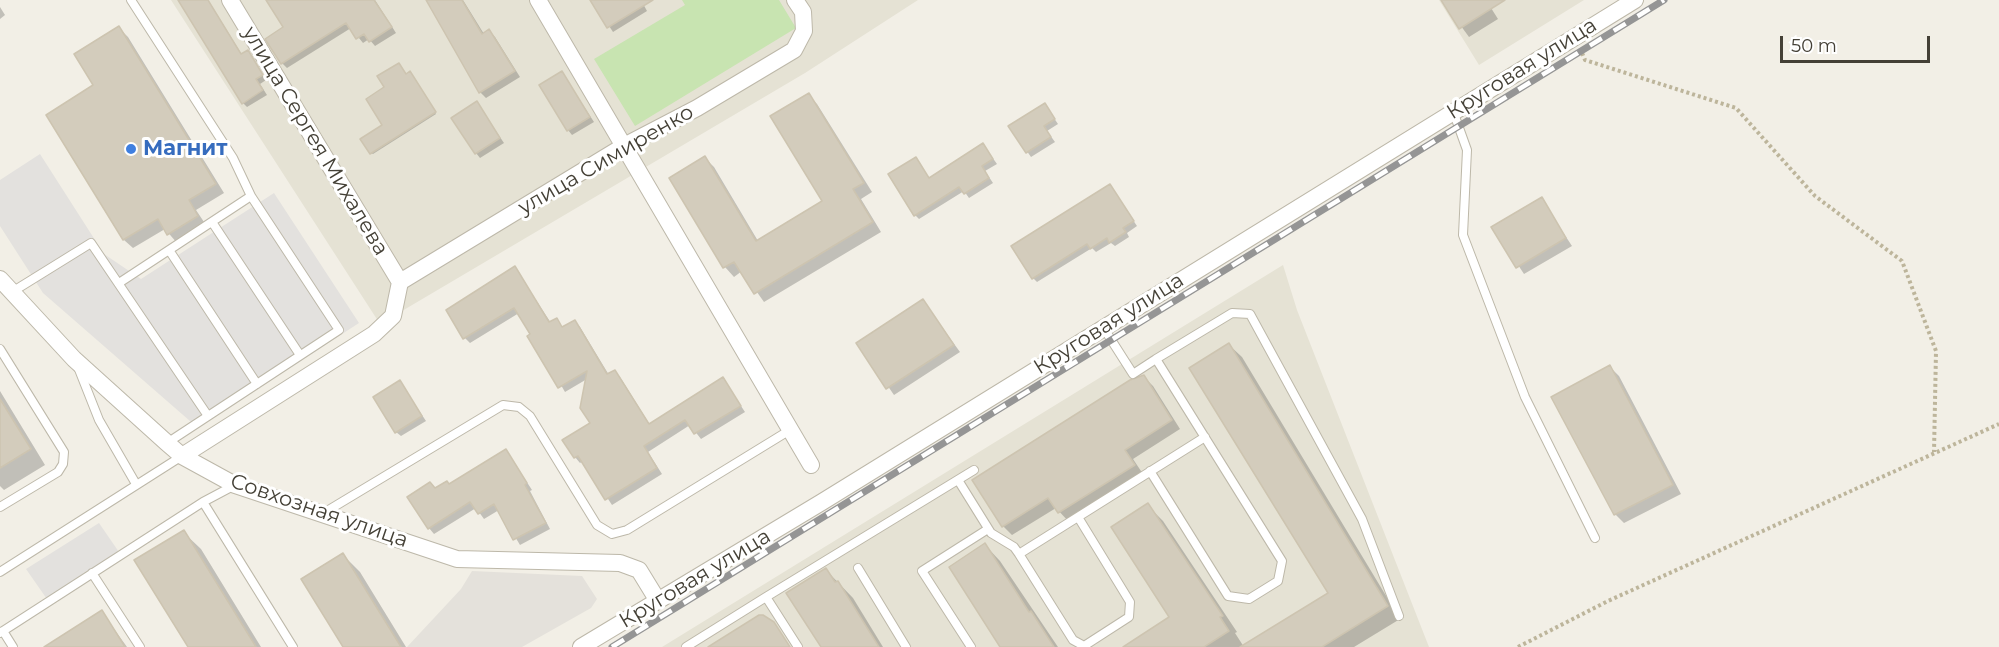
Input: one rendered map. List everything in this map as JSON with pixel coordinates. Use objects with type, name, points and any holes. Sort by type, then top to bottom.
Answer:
[{"type":"street","name":"улица Сергея Михалева","points":[[230,0],[400,282]]},
{"type":"street","points":[[538,0],[811,465]]},
{"type":"street","name":"улица Симиренко","points":[[400,282],[624,146],[697,108],[794,50],[804,31],[803,12],[795,0]]},
{"type":"street","name":"Круговая улица","points":[[581,647],[1635,0]]},
{"type":"street","name":"Совхозная улица","points":[[0,279],[75,359],[167,443],[182,456],[235,485],[457,559],[620,563],[639,570],[658,601]]},
{"type":"street","points":[[182,456],[374,334],[393,316],[400,282]]},
{"type":"lane","points":[[131,0],[233,158],[251,196],[339,330],[167,443]]},
{"type":"lane","points":[[1453,111],[1467,150],[1463,235],[1525,397],[1595,538]]},
{"type":"lane","points":[[119,283],[251,196]]},
{"type":"lane","points":[[212,222],[300,356]]},
{"type":"lane","points":[[12,292],[91,243],[208,416]]},
{"type":"lane","points":[[169,250],[257,384]]},
{"type":"lane","points":[[1104,327],[1133,374],[1232,313],[1250,314],[1362,519],[1399,616]]},
{"type":"lane","points":[[0,350],[64,452],[63,464],[57,472],[0,507]]},
{"type":"lane","points":[[75,359],[99,420],[136,484]]},
{"type":"lane","points":[[1150,471],[1228,596],[1249,599],[1278,581],[1282,561],[1156,359]]},
{"type":"lane","points":[[321,515],[503,405],[519,407],[531,416],[597,525],[612,534],[627,530],[790,430]]},
{"type":"lane","points":[[1019,554],[1204,436]]},
{"type":"lane","points":[[0,572],[182,456]]},
{"type":"lane","points":[[686,647],[974,470]]},
{"type":"lane","points":[[958,480],[991,533],[1014,547],[1073,640],[1084,646],[1129,617],[1131,602],[1078,517]]},
{"type":"lane","points":[[13,647],[1,632],[203,502],[235,485]]},
{"type":"lane","points":[[203,502],[293,647]]},
{"type":"lane","points":[[971,647],[922,571],[988,529]]},
{"type":"lane","points":[[858,568],[906,647]]},
{"type":"lane","points":[[92,573],[140,647]]},
{"type":"lane","points":[[766,597],[798,647]]},
{"type":"path","points":[[1574,37],[1585,60],[1736,108],[1815,196],[1902,261],[1936,351],[1934,452]]},
{"type":"path","points":[[1518,647],[1608,601],[1999,424]]},
{"type":"shaded area","points":[[171,0],[918,0],[805,73],[380,324]]},
{"type":"shaded area","points":[[1439,0],[1584,0],[1479,65]]},
{"type":"shaded area","points":[[40,154],[104,254],[141,279],[274,193],[359,323],[198,428],[43,293],[0,226],[0,180]]},
{"type":"shaded area","points":[[1283,265],[1297,310],[1429,647],[662,647]]},
{"type":"shaded area","points":[[99,523],[121,555],[49,602],[26,569]]},
{"type":"shaded area","points":[[472,571],[582,576],[597,599],[591,608],[522,647],[407,647],[461,589]]},
{"type":"green space","points":[[682,0],[779,0],[796,28],[635,126],[594,59],[685,5]]},
{"type":"building","points":[[178,0],[208,0],[241,54],[248,50],[263,75],[256,79],[263,90],[242,104]]},
{"type":"building","points":[[266,0],[374,0],[392,27],[369,42],[364,34],[356,39],[346,23],[281,64],[265,39],[283,27]]},
{"type":"building","points":[[426,0],[462,0],[482,34],[489,29],[515,71],[479,93]]},
{"type":"building","points":[[590,0],[653,0],[607,28]]},
{"type":"building","points":[[1441,0],[1505,0],[1459,29]]},
{"type":"building","name":"Магнит","points":[[119,26],[216,184],[189,200],[198,216],[167,235],[158,219],[123,240],[46,115],[93,85],[74,54]]},
{"type":"building","points":[[399,63],[406,74],[410,71],[436,112],[370,154],[360,139],[382,125],[366,99],[384,87],[377,76]]},
{"type":"building","points":[[562,71],[590,117],[567,131],[539,85]]},
{"type":"building","points":[[809,93],[864,183],[853,189],[873,222],[754,294],[734,262],[723,268],[669,178],[705,156],[756,241],[822,201],[770,116]]},
{"type":"building","points":[[477,101],[500,138],[475,154],[451,118]]},
{"type":"building","points":[[1045,103],[1055,119],[1044,126],[1051,137],[1026,153],[1008,126]]},
{"type":"building","points":[[983,143],[993,159],[982,166],[989,178],[964,194],[959,187],[914,216],[888,174],[916,157],[929,178]]},
{"type":"building","points":[[1110,184],[1134,221],[1123,228],[1126,232],[1109,243],[1107,238],[1090,249],[1087,244],[1032,279],[1011,246]]},
{"type":"building","points":[[1542,197],[1566,238],[1516,268],[1491,227]]},
{"type":"building","points":[[515,266],[549,322],[557,318],[562,327],[575,320],[607,374],[615,370],[649,424],[723,377],[741,406],[694,434],[685,420],[644,446],[657,468],[605,500],[578,456],[574,458],[562,440],[590,423],[580,408],[587,371],[558,388],[527,336],[530,334],[514,308],[463,339],[446,310]]},
{"type":"building","points":[[923,299],[954,345],[886,389],[856,343]]},
{"type":"building","points":[[1229,343],[1388,606],[1322,647],[1240,647],[1328,593],[1189,368]]},
{"type":"building","points":[[1610,365],[1673,485],[1614,515],[1551,397]]},
{"type":"building","points":[[1144,375],[1172,420],[1125,450],[1135,465],[1058,513],[1048,498],[1002,527],[972,480],[1130,380]]},
{"type":"building","points":[[400,380],[422,416],[395,433],[373,397]]},
{"type":"building","points":[[0,399],[31,449],[0,468]]},
{"type":"building","points":[[506,449],[527,483],[525,485],[546,523],[513,540],[494,504],[478,514],[470,502],[428,529],[407,497],[430,482],[435,488],[447,481],[449,484]]},
{"type":"building","points":[[1148,503],[1223,616],[1220,617],[1229,631],[1204,647],[1123,647],[1169,617],[1111,527]]},
{"type":"building","points":[[184,530],[256,647],[188,647],[134,560]]},
{"type":"building","points":[[985,543],[1054,647],[1000,647],[949,567]]},
{"type":"building","points":[[343,553],[401,647],[343,647],[301,579]]},
{"type":"building","points":[[826,568],[835,582],[838,581],[879,647],[821,647],[786,593]]},
{"type":"building","points":[[102,610],[125,647],[44,647]]},
{"type":"building","points":[[759,615],[774,622],[790,647],[708,647]]},
{"type":"railway","points":[[612,647],[1664,0]]},
{"type":"place","name":"Магнит","points":[[131,149]]}]
